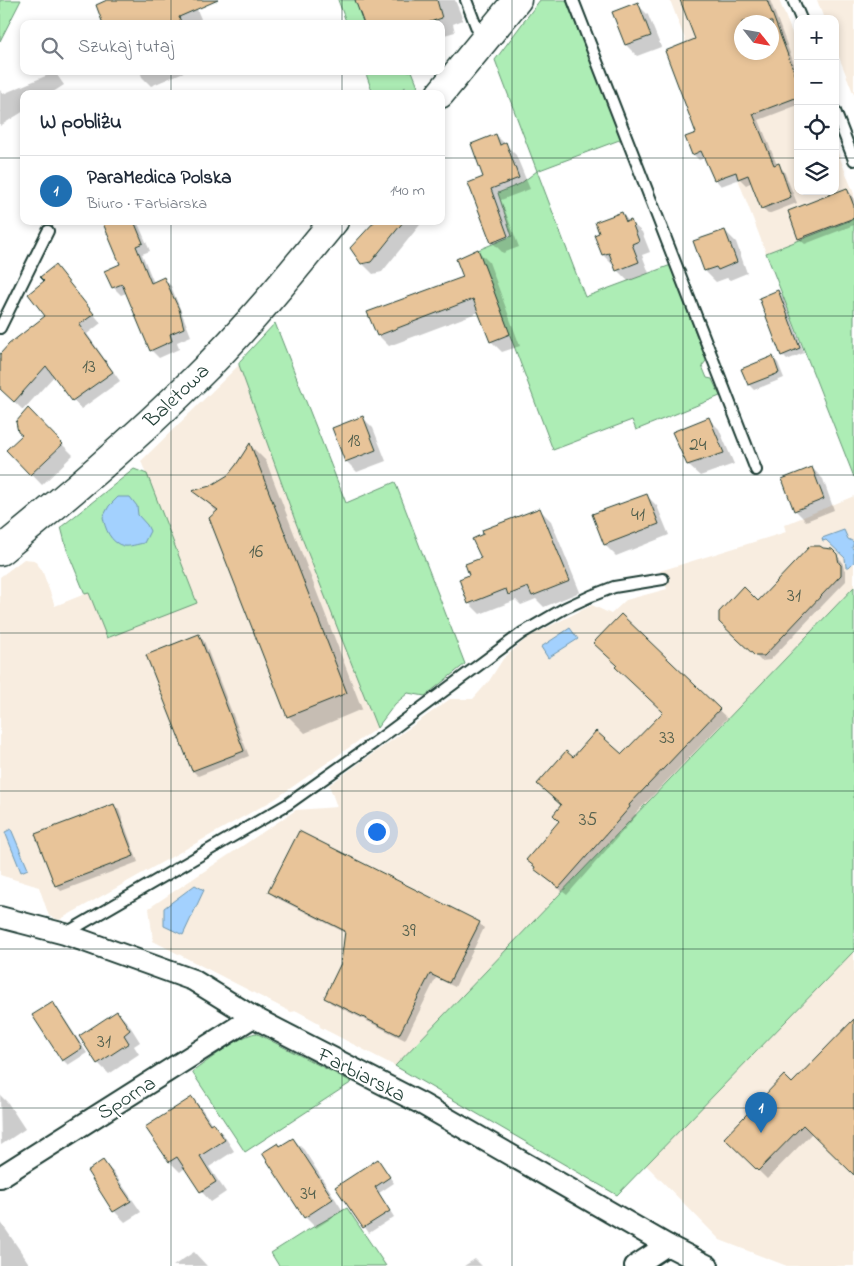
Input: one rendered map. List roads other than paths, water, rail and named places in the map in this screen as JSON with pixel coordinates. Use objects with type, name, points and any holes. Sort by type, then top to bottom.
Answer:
[{"type":"street","points":[[443,90],[517,0]]},
{"type":"street","name":"Baletowa","points":[[0,550],[42,517],[197,378],[296,267],[331,225]]},
{"type":"street","name":"Farbiarska","points":[[0,917],[65,934],[193,980],[253,1017],[422,1104],[552,1177],[667,1245],[708,1266]]},
{"type":"street","name":"Sporna","points":[[0,1177],[253,1017]]},
{"type":"street","points":[[635,1266],[667,1245]]},
{"type":"lane","points":[[466,0],[483,42]]},
{"type":"lane","points":[[573,0],[756,470]]},
{"type":"lane","points":[[793,0],[799,15]]},
{"type":"lane","points":[[839,121],[854,160]]},
{"type":"lane","points":[[0,328],[48,231]]},
{"type":"lane","points":[[65,934],[288,804],[411,716],[522,633],[565,608],[598,593],[614,587],[663,579]]},
{"type":"water","points":[[118,497],[130,497],[137,506],[138,515],[150,531],[144,543],[124,546],[115,542],[109,534],[103,517],[109,506]]},
{"type":"water","points":[[844,530],[848,539],[854,542],[852,548],[854,550],[854,562],[849,567],[846,567],[845,558],[826,540],[823,541],[822,538]]},
{"type":"water","points":[[570,628],[578,639],[548,658],[541,647]]},
{"type":"water","points":[[11,829],[28,869],[21,872],[5,832]]},
{"type":"water","points":[[195,885],[204,890],[183,935],[164,926],[164,908]]},
{"type":"place","name":"ParaMedica Polska","points":[[761,1133]]}]
